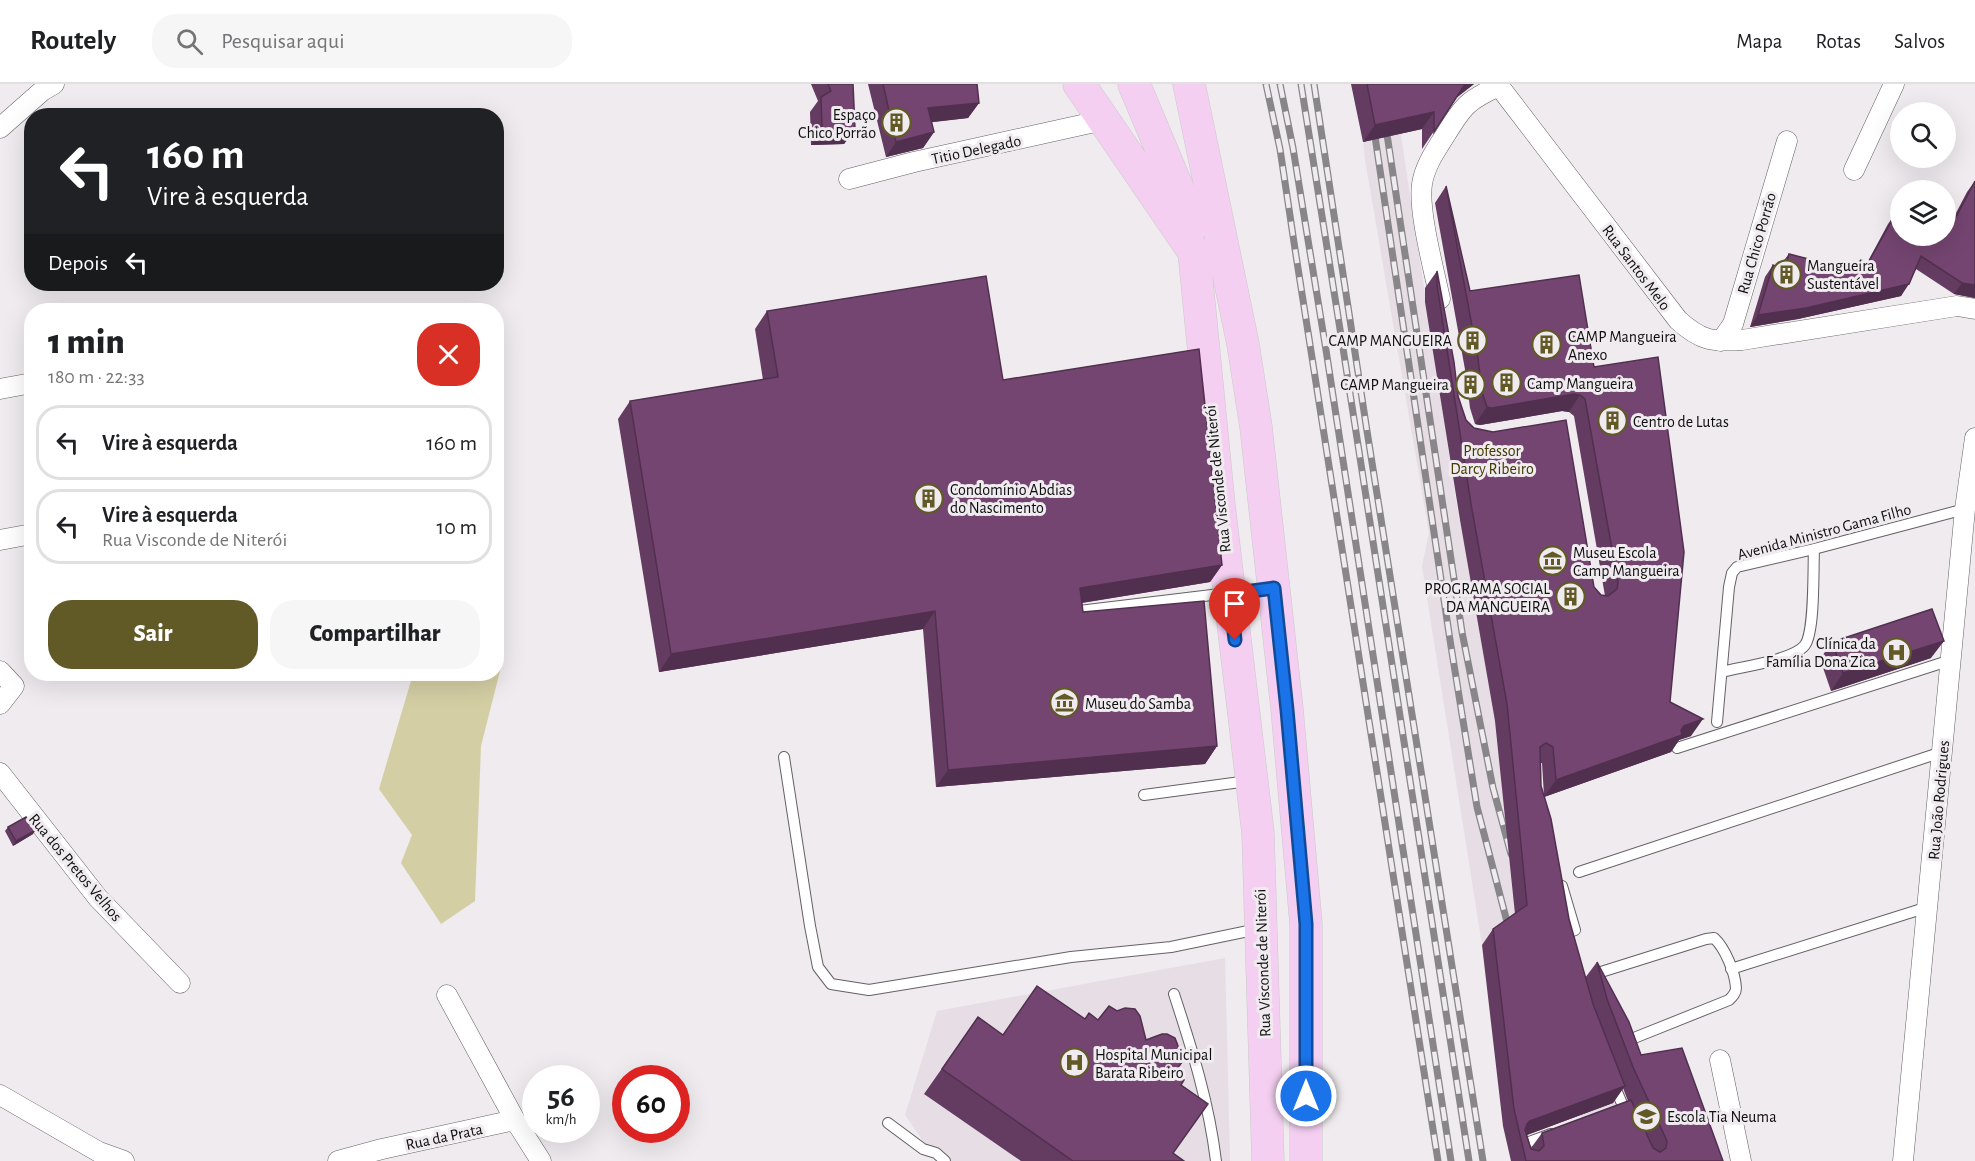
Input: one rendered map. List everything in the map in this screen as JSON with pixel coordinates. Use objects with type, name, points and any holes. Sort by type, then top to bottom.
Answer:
[{"type":"main road","name":"Rua Visconde de Niterói","points":[[1079,84],[1194,252],[1219,505],[1252,780],[1259,863],[1268,1161]]},
{"type":"main road","points":[[1134,84],[1178,189],[1194,252]]},
{"type":"main road","points":[[1171,84],[1205,162]]},
{"type":"main road","points":[[1189,84],[1243,344],[1256,427],[1274,588],[1306,924],[1306,1161]]},
{"type":"main road","points":[[1259,863],[1302,865]]},
{"type":"main road","points":[[1261,929],[1306,924]]},
{"type":"street","points":[[0,128],[42,91],[54,84]]},
{"type":"street","points":[[1854,170],[1894,84]]},
{"type":"street","points":[[1444,322],[1423,211],[1422,185],[1429,161],[1462,108],[1477,96],[1500,85]]},
{"type":"street","name":"Rua Santos Melo","points":[[1500,85],[1678,320],[1692,333],[1706,339],[1742,340],[1957,306],[1975,309]]},
{"type":"street","name":"Titio Delegado","points":[[849,179],[1104,120]]},
{"type":"street","name":"Rua Chico Porrão","points":[[1721,341],[1733,324],[1786,141]]},
{"type":"street","points":[[0,389],[24,384]]},
{"type":"street","name":"Rua João Rodrigues","points":[[1903,1161],[1965,509],[1975,438]]},
{"type":"street","points":[[0,540],[24,536]]},
{"type":"street","points":[[0,671],[14,686],[0,704]]},
{"type":"street","name":"Rua dos Pretos Velhos","points":[[0,773],[98,898],[180,983]]},
{"type":"street","points":[[447,995],[515,1120],[541,1161]]},
{"type":"street","points":[[1720,1060],[1741,1161]]},
{"type":"street","points":[[0,1095],[99,1152],[124,1161]]},
{"type":"street","name":"Rua da Prata","points":[[338,1161],[515,1120]]},
{"type":"lane","name":"Avenida Ministro Gama Filho","points":[[1717,722],[1729,587],[1732,573],[1737,567],[1965,509]]},
{"type":"lane","points":[[1722,672],[1790,656],[1804,646],[1810,633],[1814,549]]},
{"type":"lane","points":[[1079,611],[1274,588]]},
{"type":"lane","points":[[1677,748],[1951,660]]},
{"type":"lane","points":[[1578,872],[1942,752]]},
{"type":"lane","points":[[784,757],[814,947],[819,967],[831,984],[869,990],[1071,957],[1171,947],[1261,929]]},
{"type":"lane","points":[[1144,795],[1252,780]]},
{"type":"lane","points":[[1559,877],[1575,930],[1565,934],[1571,956]]},
{"type":"lane","points":[[1731,969],[1928,907]]},
{"type":"lane","points":[[1600,972],[1714,938],[1720,944],[1731,969],[1736,987],[1735,995],[1729,1000],[1634,1038]]},
{"type":"lane","points":[[1174,994],[1200,1073],[1212,1128],[1216,1161]]},
{"type":"lane","points":[[1607,1068],[1618,1109],[1633,1129]]},
{"type":"lane","points":[[888,1123],[923,1149],[936,1153],[945,1161]]},
{"type":"lane","points":[[1525,1161],[1521,1145],[1562,1130]]},
{"type":"shaded area","points":[[1398,116],[1459,520],[1485,523],[1576,1013],[1620,1115],[1614,1087],[1661,1076],[1602,1161],[1554,1061],[1505,945],[1482,945],[1422,566],[1429,533],[1365,160],[1361,121]]},
{"type":"shaded area","points":[[411,681],[497,681],[481,746],[475,901],[441,924],[401,863],[412,835],[379,789]]},
{"type":"shaded area","name":"Hospital Municipal Barata Ribeiro","points":[[1225,958],[1230,1161],[937,1161],[905,1115],[937,1011]]},
{"type":"building","points":[[828,84],[853,84],[855,129],[822,130],[821,97],[831,91]]},
{"type":"building","points":[[883,84],[977,84],[979,103],[928,108],[934,132],[896,142]]},
{"type":"building","points":[[1367,84],[1465,84],[1434,132],[1434,112],[1375,125]]},
{"type":"building","points":[[1975,181],[1975,285],[1962,283],[1921,256],[1909,284],[1806,308],[1758,315],[1773,265],[1784,270],[1789,254],[1856,271],[1861,260],[1868,263],[1890,224],[1890,246],[1956,246],[1956,217]]},
{"type":"building","name":"PROGRAMA SOCIAL DA MANGUEIRA","points":[[1446,186],[1470,291],[1579,275],[1594,367],[1658,357],[1684,552],[1670,702],[1703,719],[1684,726],[1681,730],[1682,735],[1556,780],[1553,747],[1546,743],[1540,747],[1541,786],[1551,819],[1569,919],[1593,1004],[1625,1086],[1530,1121],[1525,1130],[1531,1149],[1539,1151],[1544,1146],[1542,1133],[1631,1100],[1653,1148],[1660,1152],[1666,1148],[1667,1141],[1633,1067],[1607,999],[1597,962],[1629,1022],[1641,1055],[1682,1048],[1723,1161],[1526,1161],[1514,1109],[1493,929],[1527,905],[1507,704],[1471,504],[1437,285],[1437,271],[1458,396],[1466,420],[1474,428],[1493,432],[1566,420],[1594,587],[1601,595],[1608,596],[1617,589],[1618,582],[1585,399],[1574,394],[1487,407],[1482,392],[1478,358]]},
{"type":"building","name":"Condomínio Abdias do Nascimento","points":[[986,276],[1003,380],[1199,349],[1222,565],[1080,588],[1083,612],[1204,601],[1217,746],[948,770],[935,611],[671,654],[630,401],[778,377],[767,311]]},
{"type":"building","points":[[1932,609],[1944,641],[1843,673],[1832,642]]},
{"type":"building","points":[[26,817],[36,830],[16,841],[8,827]]},
{"type":"building","points":[[1037,986],[1085,1019],[1089,1013],[1098,1020],[1109,1006],[1117,1011],[1125,1008],[1135,1009],[1140,1016],[1146,1040],[1162,1034],[1175,1038],[1178,1054],[1185,1058],[1174,1073],[1184,1080],[1181,1085],[1208,1104],[1173,1153],[1184,1161],[1073,1161],[942,1069],[978,1017],[1003,1035]]},
{"type":"railway","points":[[1266,84],[1280,149],[1438,1161]]},
{"type":"railway","points":[[1280,84],[1293,148],[1326,350],[1451,1161]]},
{"type":"railway","points":[[1301,84],[1469,1161]]},
{"type":"railway","points":[[1314,84],[1483,1161]]},
{"type":"railway","points":[[1385,121],[1462,632],[1493,788],[1511,854]]},
{"type":"railway","points":[[1373,123],[1477,807],[1512,935]]},
{"type":"place","name":"Espaço Chico Porrão","points":[[897,123]]},
{"type":"place","name":"Mangueira Sustentável","points":[[1786,274]]},
{"type":"place","name":"CAMP MANGUEIRA","points":[[1473,340]]},
{"type":"place","name":"CAMP Mangueira Anexo","points":[[1547,345]]},
{"type":"place","name":"Camp Mangueira","points":[[1506,383]]},
{"type":"place","name":"CAMP Mangueira","points":[[1470,384]]},
{"type":"place","name":"Centro de Lutas","points":[[1612,421]]},
{"type":"place","name":"Condomínio Abdias do Nascimento","points":[[929,498]]},
{"type":"place","name":"Museu Escola Camp Mangueira","points":[[1552,561]]},
{"type":"place","name":"PROGRAMA SOCIAL DA MANGUEIRA","points":[[1571,597]]},
{"type":"place","name":"Clínica da Família Dona Zica","points":[[1897,652]]},
{"type":"place","name":"Museu do Samba","points":[[1064,703]]},
{"type":"place","name":"Hospital Municipal Barata Ribeiro","points":[[1074,1063]]},
{"type":"place","name":"Escola Tia Neuma","points":[[1646,1116]]},
{"type":"route","points":[[1235,640],[1230,594],[1274,588],[1306,924],[1306,1096]]},
{"type":"park label","name":"Professor Darcy Ribeiro","points":[[1492,459]]}]
